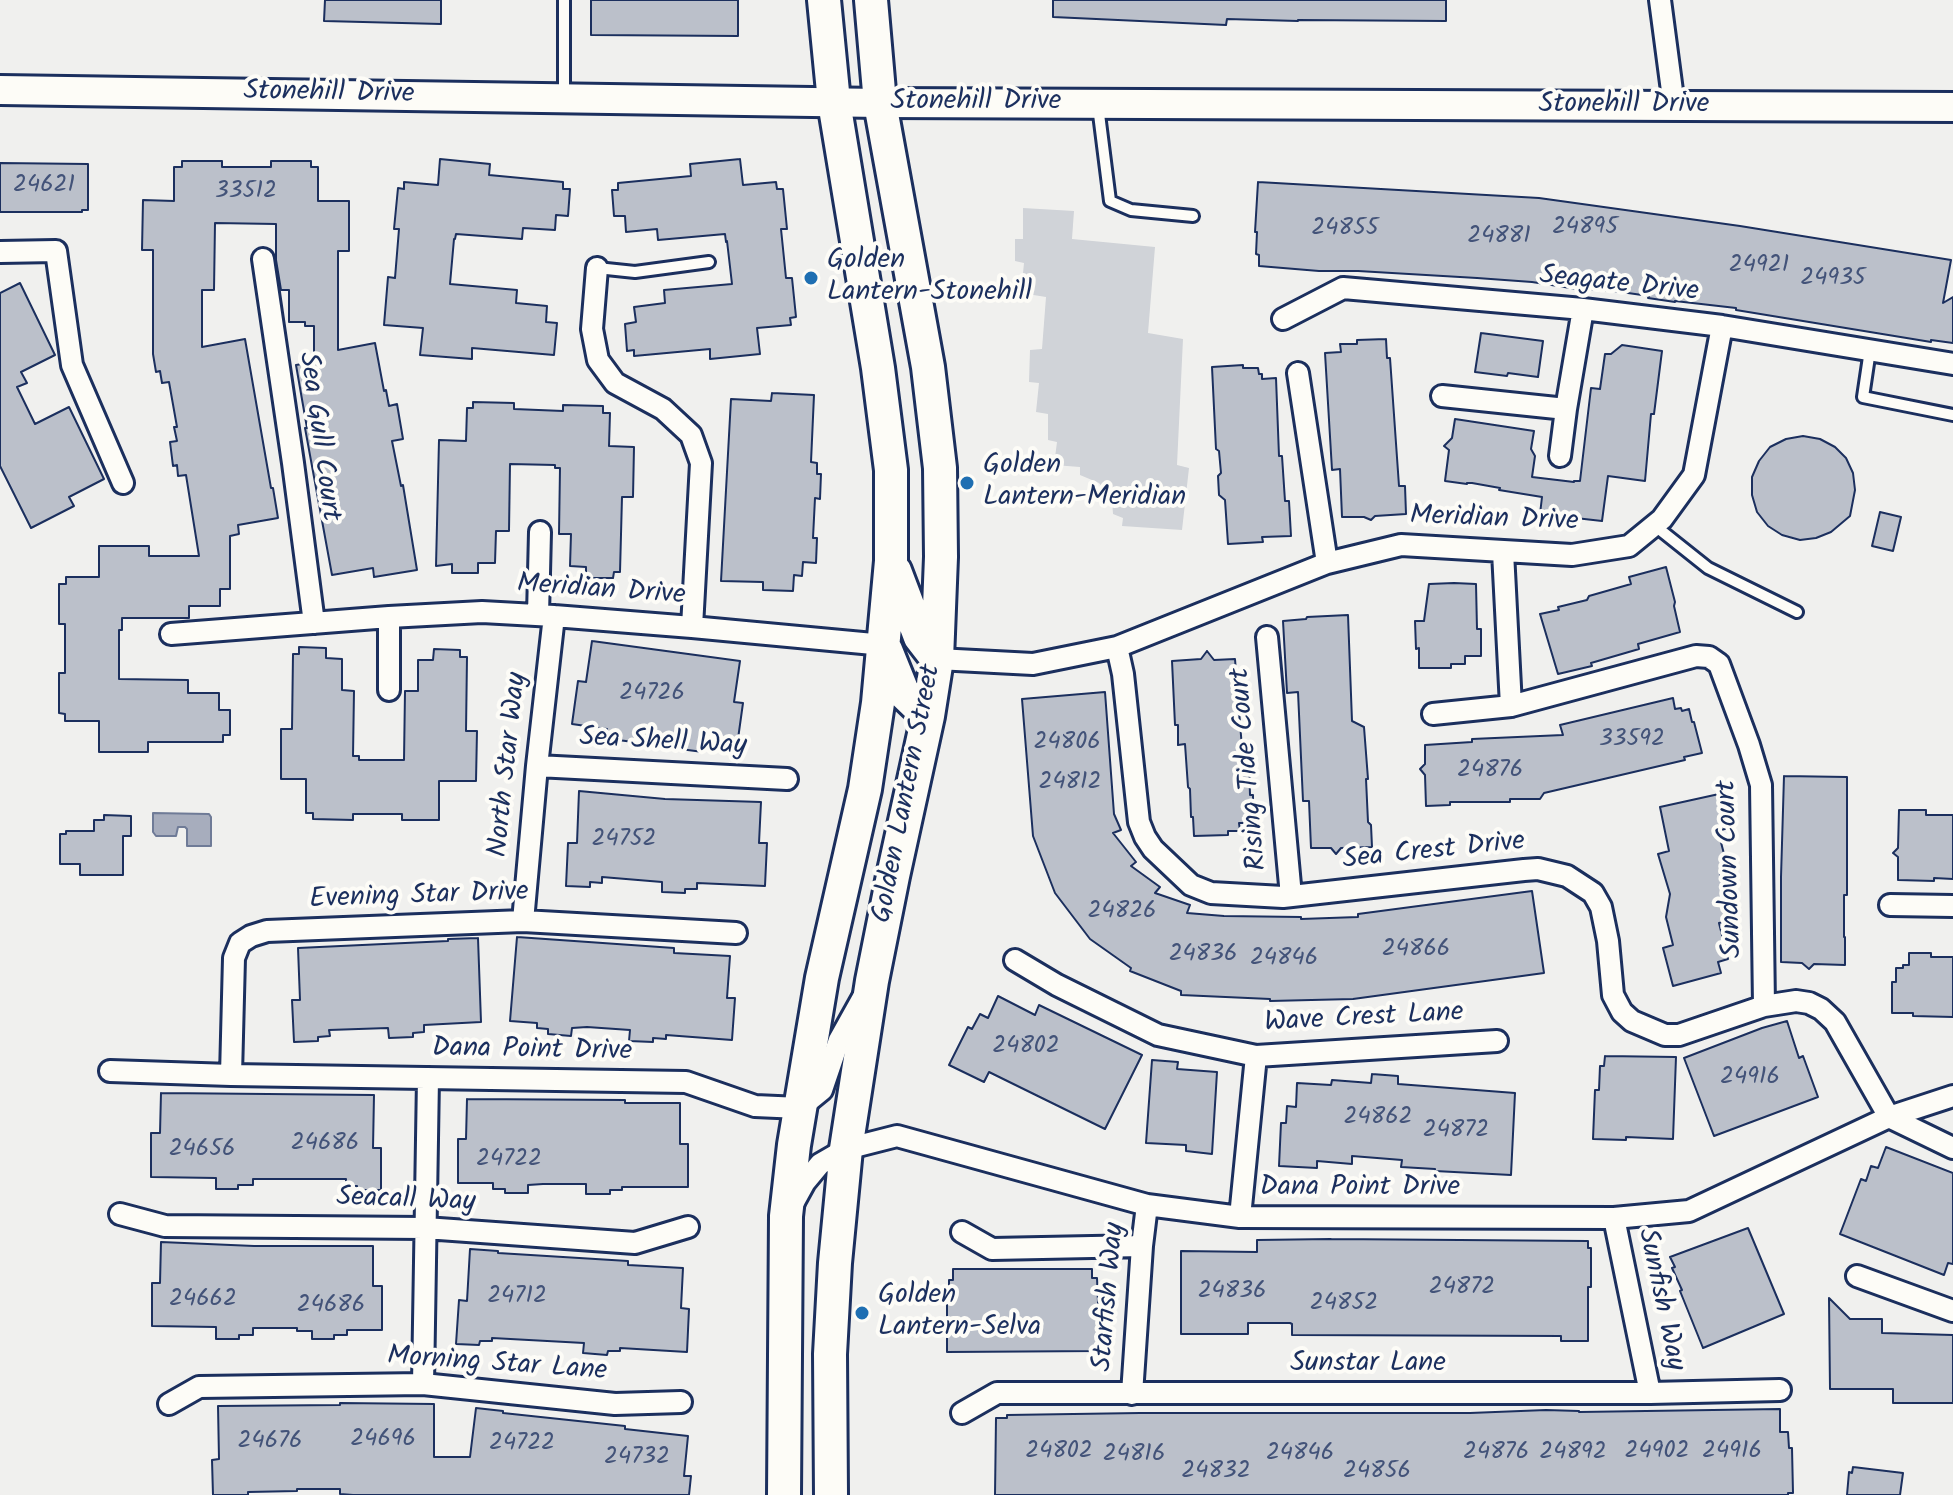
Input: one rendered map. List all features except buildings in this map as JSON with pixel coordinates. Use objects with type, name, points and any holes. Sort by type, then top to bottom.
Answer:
[{"type":"main road","name":"Golden Lantern Street","points":[[784,1495],[786,1216],[822,978],[865,789],[878,703],[891,561],[891,470],[878,368],[834,102],[824,0]]},
{"type":"main road","name":"Golden Lantern Street","points":[[831,1495],[830,1354],[846,1149],[872,981],[928,716],[937,659],[941,557],[940,468],[928,367],[880,103],[871,0]]},
{"type":"main road","name":"Stonehill Drive","points":[[0,90],[880,103],[1953,107]]},
{"type":"main road","points":[[891,561],[920,637],[937,659]]},
{"type":"main road","points":[[884,645],[903,692],[928,716]]},
{"type":"street","points":[[1660,0],[1674,106]]},
{"type":"street","points":[[0,252],[56,251],[72,365],[123,483]]},
{"type":"street","name":"Sea Gull Court","points":[[263,259],[314,623]]},
{"type":"street","points":[[597,268],[592,329],[598,360],[615,383],[663,409],[691,435],[701,463],[692,627]]},
{"type":"street","name":"Seagate Drive","points":[[1283,319],[1343,288],[1583,309],[1722,326],[1953,364]]},
{"type":"street","points":[[1560,456],[1583,309]]},
{"type":"street","name":"Meridian Drive","points":[[937,659],[1033,664],[1117,647],[1327,563],[1401,545],[1572,555],[1629,546],[1662,519],[1694,475],[1722,326]]},
{"type":"street","points":[[1298,373],[1327,563]]},
{"type":"street","points":[[1442,396],[1566,409]]},
{"type":"street","name":"North Star Way","points":[[523,921],[546,615],[540,532]]},
{"type":"street","points":[[1433,714],[1511,706],[1503,552]]},
{"type":"street","name":"Meridian Drive","points":[[171,634],[482,612],[884,645]]},
{"type":"street","points":[[389,617],[389,690]]},
{"type":"street","name":"Rising Tide Court","points":[[1267,637],[1291,896]]},
{"type":"street","name":"Sea Crest Drive","points":[[1117,647],[1123,674],[1139,822],[1153,849],[1191,885],[1211,893],[1283,897],[1524,870],[1538,869],[1567,876],[1598,900],[1604,912],[1613,995],[1622,1012],[1632,1021],[1665,1035],[1679,1035],[1764,1006],[1796,1001],[1809,1003],[1835,1022],[1889,1117]]},
{"type":"street","name":"Sundown Court","points":[[1511,706],[1687,658],[1709,657],[1719,664],[1761,785],[1764,1006]]},
{"type":"street","name":"Sea Shell Way","points":[[537,766],[787,779]]},
{"type":"street","points":[[1890,905],[1953,906]]},
{"type":"street","name":"Evening Star Drive","points":[[231,1075],[234,958],[240,943],[267,931],[523,921],[736,933]]},
{"type":"street","name":"Wave Crest Lane","points":[[1015,960],[1057,985],[1158,1035],[1256,1056],[1497,1041]]},
{"type":"street","points":[[800,1108],[822,1090],[839,1040],[872,981]]},
{"type":"street","points":[[1240,1217],[1256,1056]]},
{"type":"street","name":"Dana Point Drive","points":[[110,1071],[686,1082],[755,1106],[800,1108]]},
{"type":"street","points":[[423,1384],[428,1078]]},
{"type":"street","name":"Dana Point Drive","points":[[786,1216],[805,1182],[820,1164],[846,1149],[897,1136],[1147,1205],[1240,1217],[1614,1218],[1689,1211],[1889,1117],[1953,1096]]},
{"type":"street","points":[[1889,1117],[1953,1148]]},
{"type":"street","name":"Starfish Way","points":[[1132,1394],[1147,1205]]},
{"type":"street","name":"Seacall Way","points":[[120,1214],[165,1226],[425,1228],[635,1243],[688,1227]]},
{"type":"street","name":"Sunfish Way","points":[[1614,1218],[1650,1393]]},
{"type":"street","points":[[962,1232],[992,1249],[1142,1246]]},
{"type":"street","points":[[1857,1276],[1953,1311]]},
{"type":"street","name":"Morning Star Lane","points":[[169,1404],[199,1387],[423,1384],[615,1404],[681,1402]]},
{"type":"street","name":"Sunstar Lane","points":[[962,1413],[997,1393],[1650,1393],[1780,1390]]},
{"type":"lane","points":[[563,98],[564,0]]},
{"type":"lane","points":[[1098,104],[1110,201],[1131,210],[1193,216]]},
{"type":"lane","points":[[597,268],[635,272],[709,262]]},
{"type":"lane","points":[[1870,350],[1863,397],[1953,415]]},
{"type":"lane","points":[[1654,525],[1708,568],[1797,612]]},
{"type":"shaded area","points":[[1023,208],[1074,211],[1072,239],[1155,247],[1148,333],[1183,339],[1177,465],[1189,468],[1182,530],[1122,526],[1123,518],[1113,514],[1112,500],[1099,483],[1080,475],[1080,467],[1054,465],[1057,442],[1048,440],[1048,414],[1036,412],[1039,383],[1029,382],[1030,350],[1042,349],[1046,297],[1021,293],[1024,263],[1015,261],[1015,239],[1023,239]]},
{"type":"water","points":[[153,813],[209,814],[211,846],[187,846],[185,827],[178,827],[176,836],[156,836],[153,832]]},
{"type":"place","name":"Golden Lantern-Stonehill","points":[[811,278]]},
{"type":"place","name":"Golden Lantern-Meridian","points":[[967,483]]},
{"type":"place","name":"Golden Lantern-Selva","points":[[862,1313]]}]
